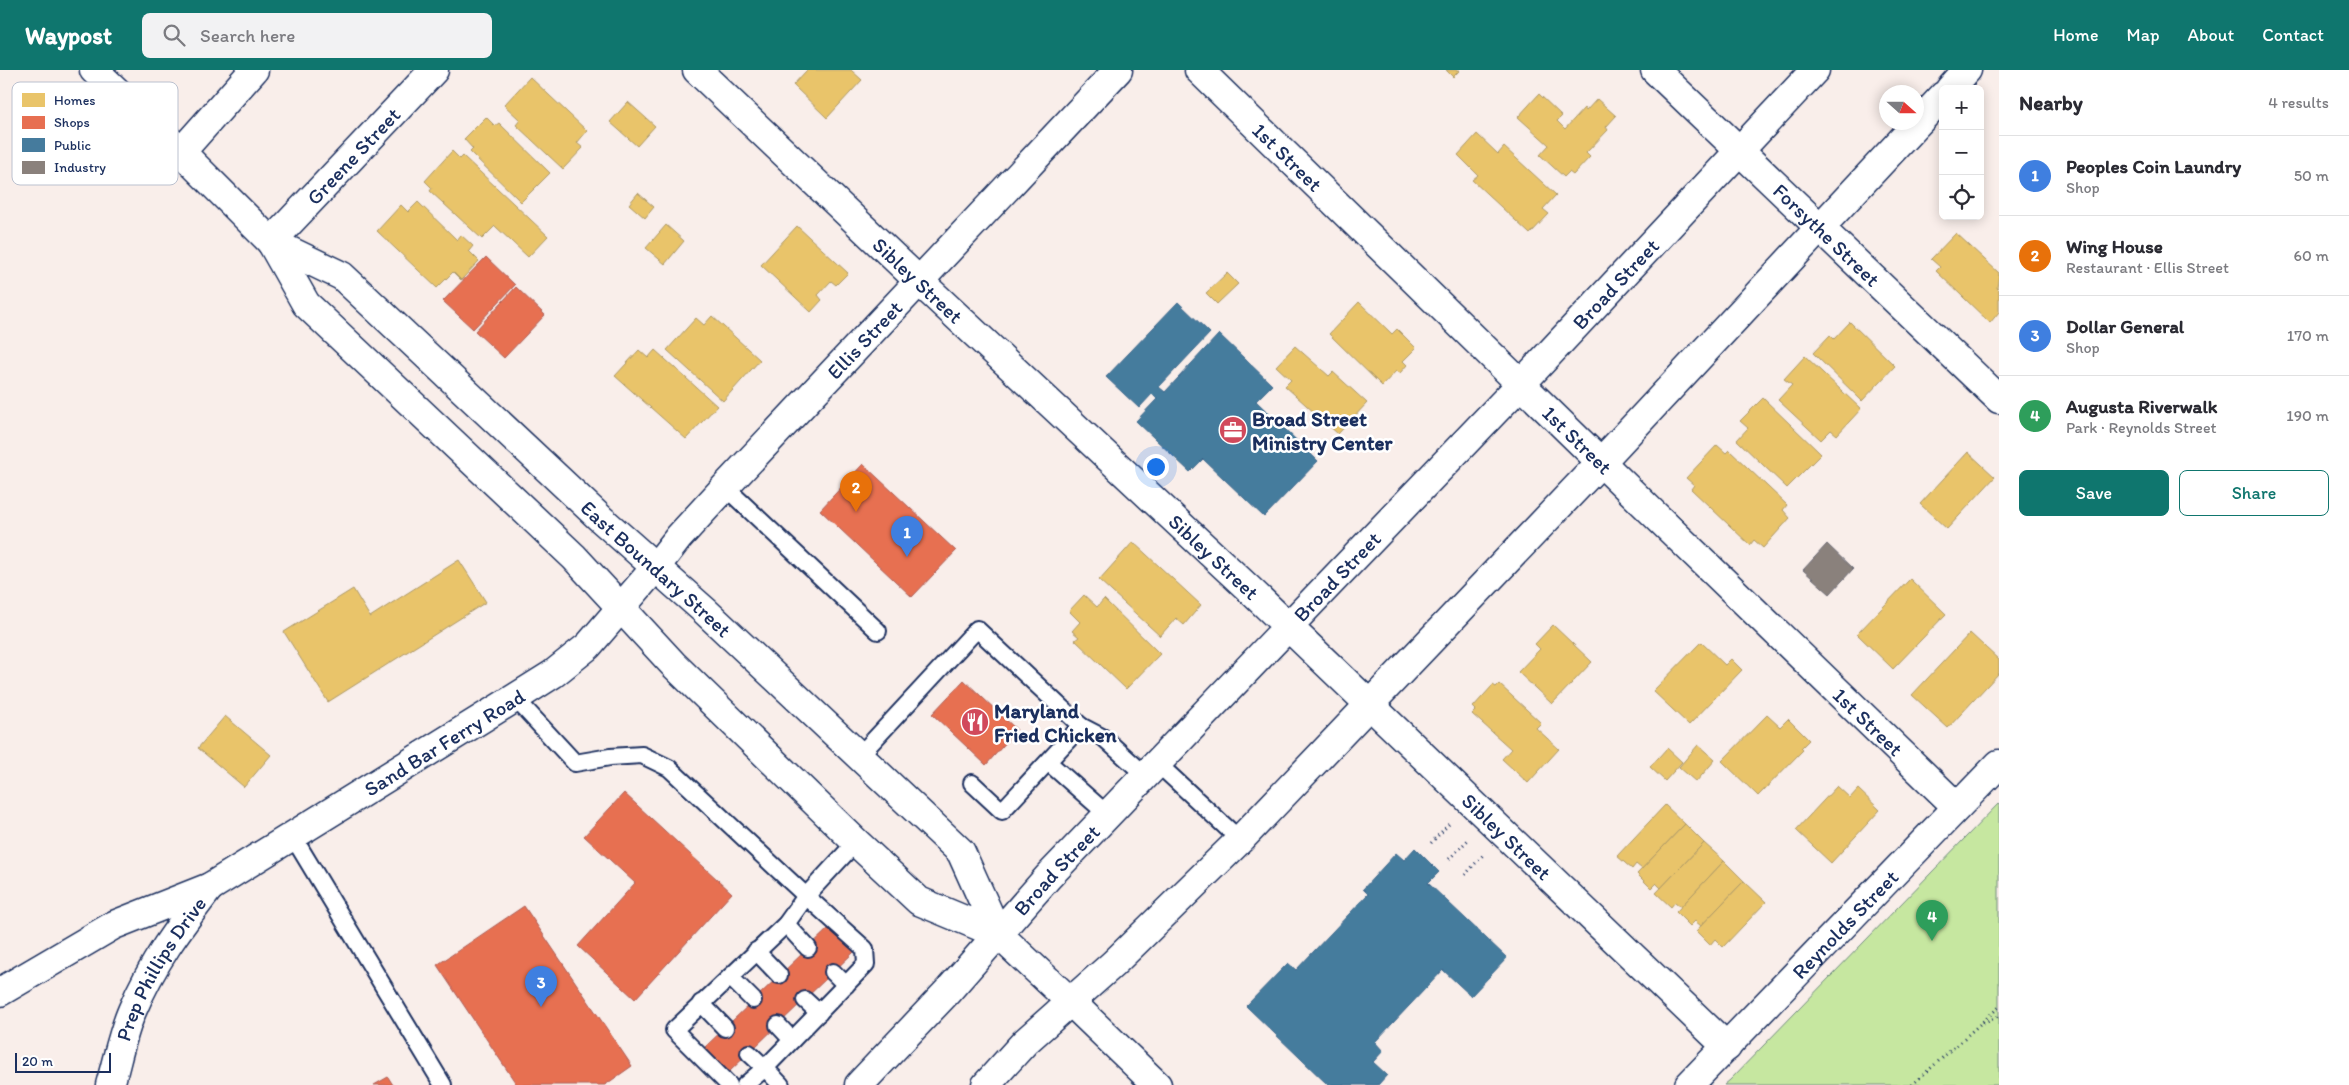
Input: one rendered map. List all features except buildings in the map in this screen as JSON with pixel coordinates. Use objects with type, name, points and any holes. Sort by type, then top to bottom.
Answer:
[{"type":"main road","name":"East Boundary Street","points":[[94,70],[107,82]]},
{"type":"main road","points":[[181,152],[254,70]]},
{"type":"main road","name":"Greene Street","points":[[271,242],[434,70]]},
{"type":"main road","name":"Sibley Street","points":[[697,70],[1288,627],[1727,1047]]},
{"type":"main road","name":"Ellis Street","points":[[655,568],[684,532],[725,487],[1118,70]]},
{"type":"main road","name":"1st Street","points":[[1198,70],[1957,807]]},
{"type":"main road","name":"Forsythe Street","points":[[1655,70],[1999,399]]},
{"type":"main road","name":"Broad Street","points":[[859,1085],[948,991],[1108,814],[1521,384],[1815,70]]},
{"type":"main road","points":[[1954,85],[1967,70]]},
{"type":"main road","points":[[986,1085],[1025,1042],[1113,964],[1240,840],[1601,462],[1939,100]]},
{"type":"main road","name":"East Boundary Street","points":[[178,149],[271,242],[306,304],[574,556],[673,664],[856,842],[919,901],[998,934],[1157,1085]]},
{"type":"main road","name":"East Boundary Street","points":[[271,242],[342,276],[655,568],[705,611],[961,852],[998,934]]},
{"type":"main road","name":"Sand Bar Ferry Road","points":[[210,887],[553,674],[588,646],[655,568]]},
{"type":"main road","name":"Reynolds Street","points":[[1689,1085],[1999,764]]},
{"type":"main road","points":[[0,992],[114,925],[210,887]]},
{"type":"main road","name":"Prep Phillips Drive","points":[[110,1085],[131,1013],[142,987],[169,940],[210,887]]},
{"type":"lane","points":[[725,487],[878,631]]},
{"type":"lane","points":[[859,756],[977,629],[1081,726],[1104,738],[1151,769],[1240,840]]},
{"type":"lane","points":[[515,698],[575,763],[610,757],[642,755],[669,768],[806,896],[866,949],[866,964],[746,1085]]},
{"type":"lane","points":[[972,782],[1002,811],[1081,726]]},
{"type":"lane","points":[[1048,762],[1108,814]]},
{"type":"lane","points":[[292,835],[444,1085]]},
{"type":"lane","points":[[729,1085],[674,1030],[786,924],[806,896],[856,842]]},
{"type":"lane","points":[[786,924],[808,948]]},
{"type":"lane","points":[[756,951],[779,975]]},
{"type":"lane","points":[[833,972],[846,985]]},
{"type":"lane","points":[[730,977],[753,1000]]},
{"type":"lane","points":[[804,1000],[819,1012]]},
{"type":"lane","points":[[701,1003],[725,1028]]},
{"type":"lane","points":[[778,1024],[792,1040]]},
{"type":"lane","points":[[748,1053],[781,1085]]},
{"type":"path","points":[[1431,842],[1454,819]]},
{"type":"path","points":[[1449,860],[1472,836]]},
{"type":"path","points":[[1465,875],[1488,851]]},
{"type":"path","points":[[1912,1085],[1999,1007]]},
{"type":"path","points":[[1979,1024],[1999,1016]]},
{"type":"green space","points":[[1999,803],[1999,1085],[1724,1085],[1730,1080]]},
{"type":"place","name":"Broad Street Ministry Center","points":[[1233,430]]},
{"type":"place","name":"Wing House","points":[[856,512]]},
{"type":"place","name":"Peoples Coin Laundry","points":[[907,557]]},
{"type":"place","name":"Maryland Fried Chicken","points":[[975,722]]},
{"type":"place","name":"Augusta Riverwalk","points":[[1932,941]]},
{"type":"place","name":"Dollar General","points":[[541,1007]]}]
